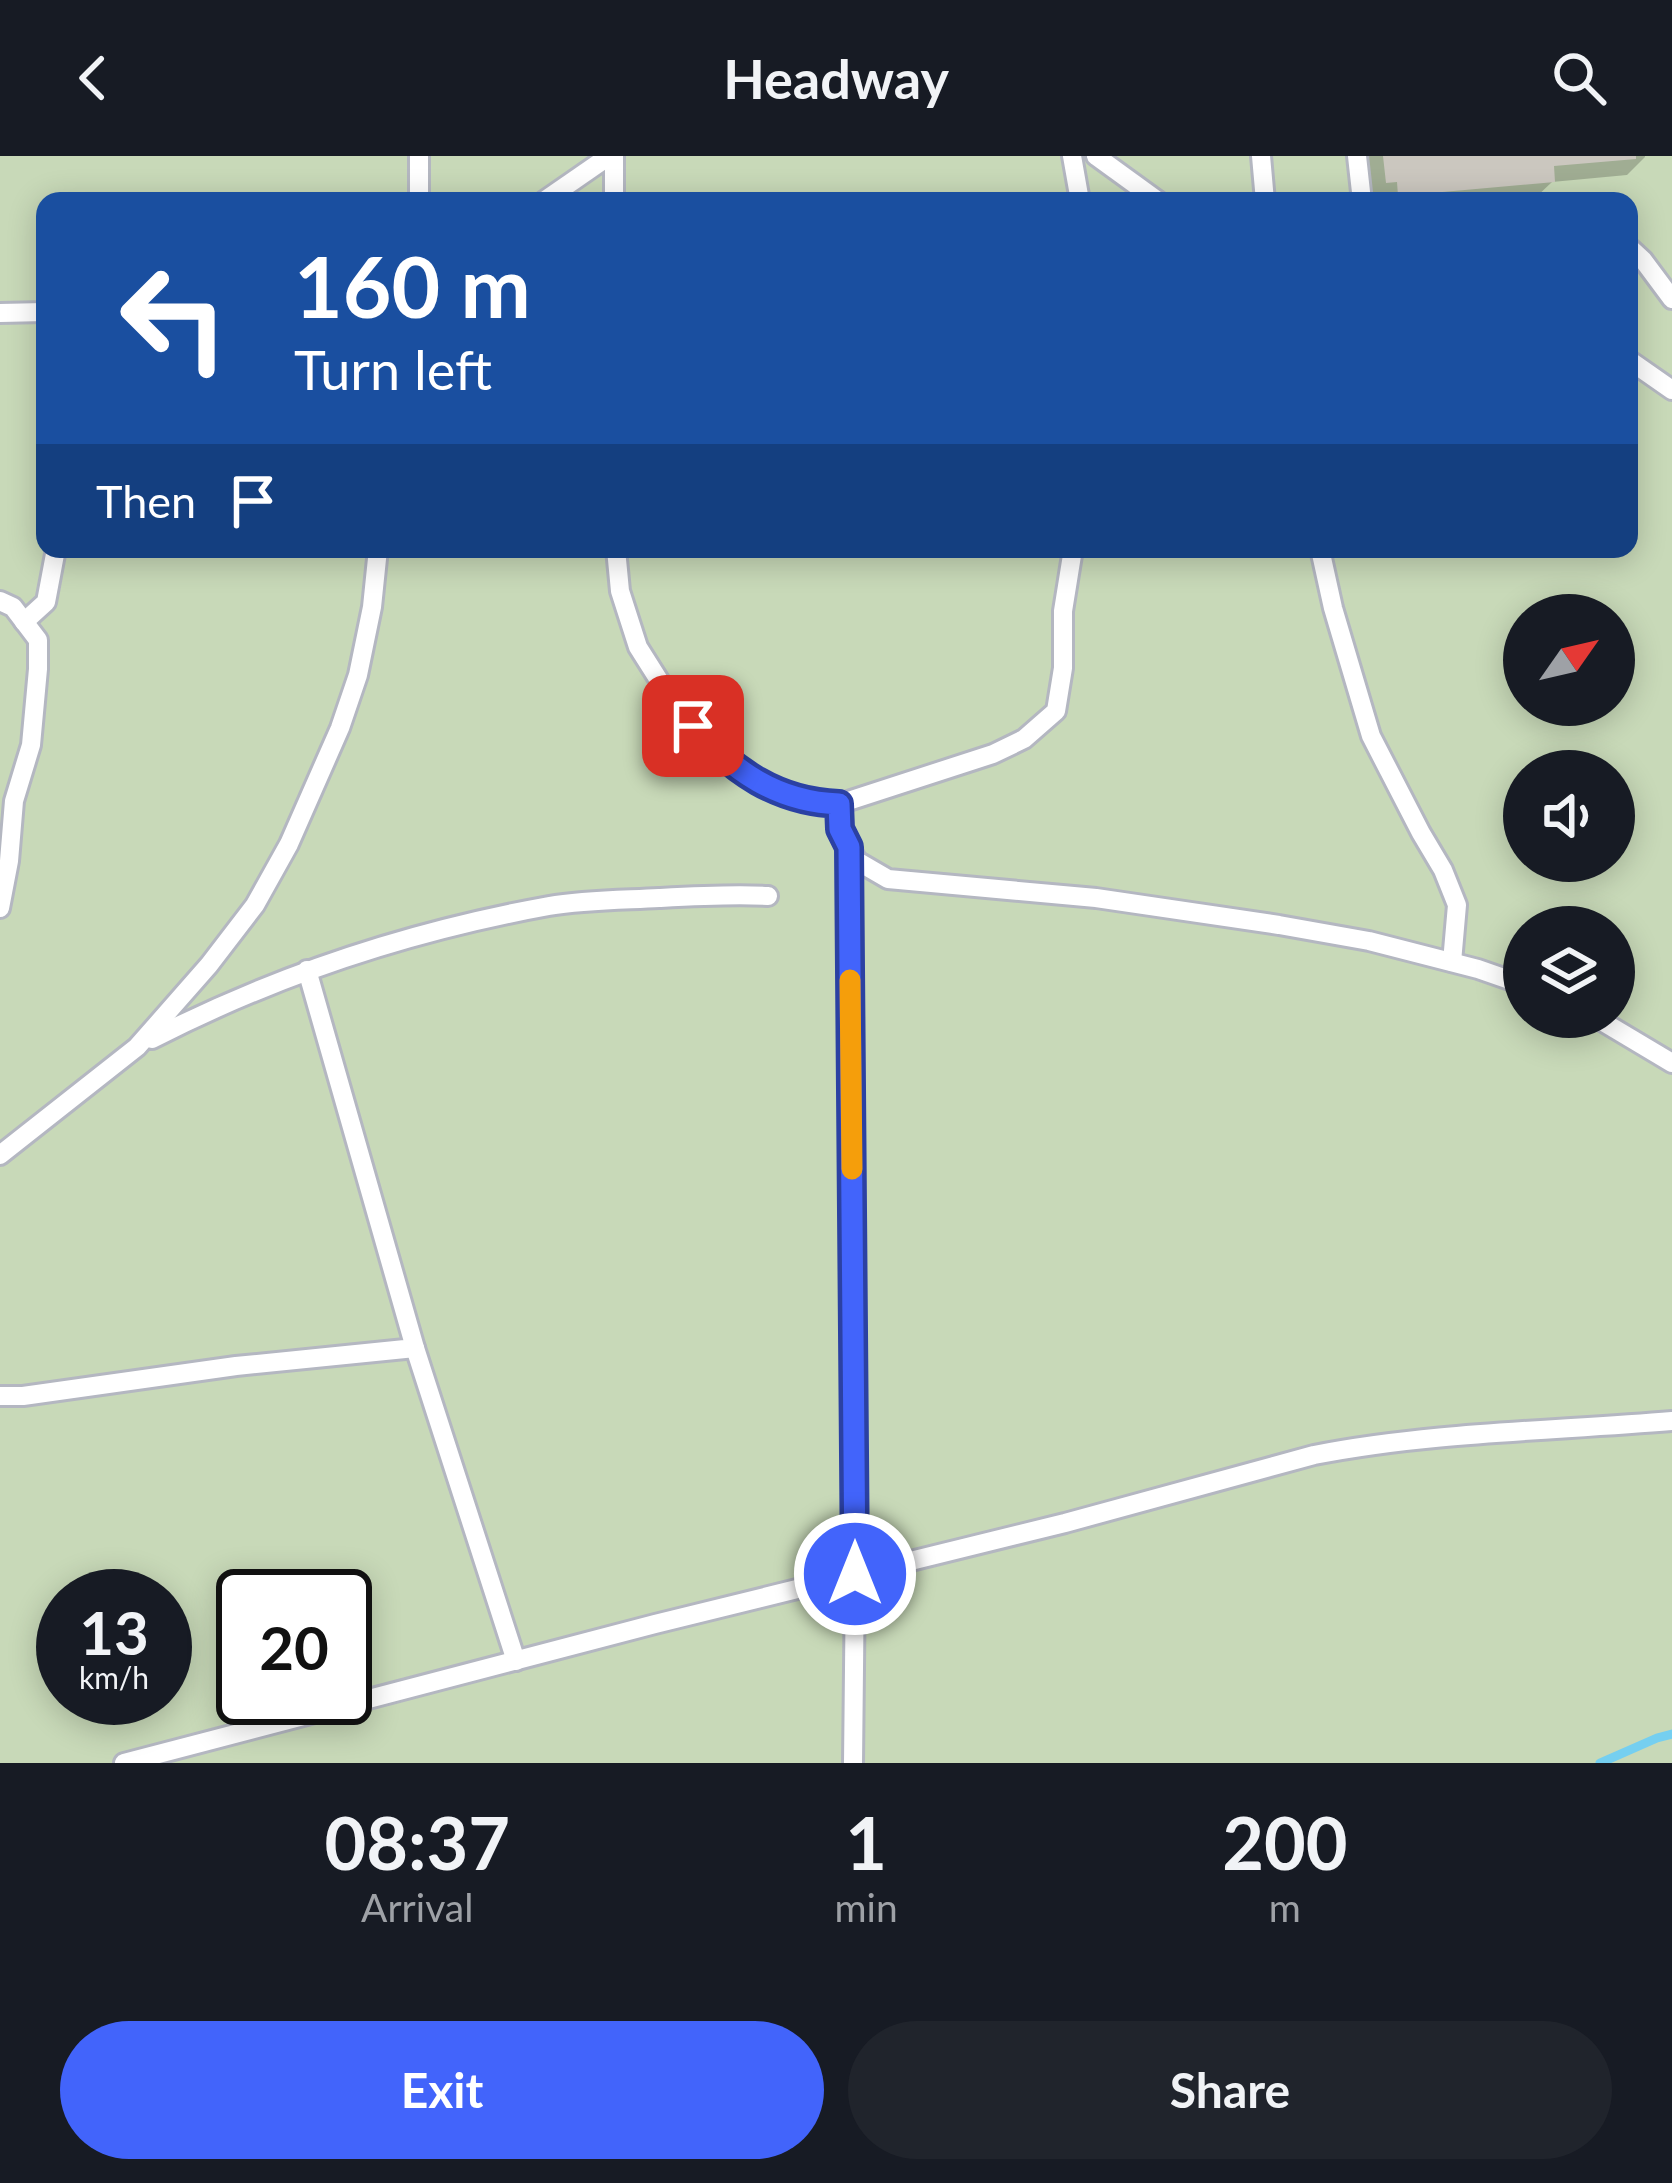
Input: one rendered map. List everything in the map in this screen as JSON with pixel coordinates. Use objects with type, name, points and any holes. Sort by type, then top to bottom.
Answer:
[{"type":"lane","points":[[419,156],[419,192]]},
{"type":"lane","points":[[557,192],[611,156]]},
{"type":"lane","points":[[611,156],[613,192]]},
{"type":"lane","points":[[1072,156],[1078,192]]},
{"type":"lane","points":[[1096,156],[1146,192]]},
{"type":"lane","points":[[1261,156],[1264,192]]},
{"type":"lane","points":[[1358,156],[1361,192]]},
{"type":"lane","points":[[1638,255],[1672,299]]},
{"type":"lane","points":[[0,313],[36,312]]},
{"type":"lane","points":[[1638,366],[1672,390]]},
{"type":"lane","points":[[24,622],[46,602],[54,558]]},
{"type":"lane","points":[[0,1155],[137,1047],[243,920],[290,844],[333,746],[358,675],[377,558]]},
{"type":"lane","points":[[617,558],[620,591],[638,647],[674,704],[712,748],[762,785],[811,803],[839,804],[993,754],[1024,739],[1056,711],[1072,558]]},
{"type":"lane","points":[[1322,558],[1371,736],[1457,905],[1452,962]]},
{"type":"lane","points":[[0,601],[13,607],[38,640],[31,745],[14,801],[0,908]]},
{"type":"lane","points":[[839,804],[840,829],[857,861],[888,879],[1096,898],[1370,941],[1503,978]]},
{"type":"lane","points":[[849,847],[853,1763]]},
{"type":"lane","points":[[137,1047],[216,1006],[308,970],[382,946],[553,905],[768,896]]},
{"type":"lane","points":[[308,970],[415,1348],[516,1660]]},
{"type":"lane","points":[[1630,1038],[1672,1063]]},
{"type":"lane","points":[[0,1396],[415,1348]]},
{"type":"lane","points":[[124,1763],[1354,1447],[1672,1421]]},
{"type":"green space","points":[[0,156],[1672,156],[1672,1763],[0,1763]]},
{"type":"building","points":[[1383,156],[1636,156],[1554,166],[1555,182],[1443,192],[1398,192],[1397,182],[1386,183]]},
{"type":"waterway","points":[[1600,1763],[1672,1734]]},
{"type":"slow traffic","points":[[850,980],[852,1169]]},
{"type":"route","points":[[693,726],[712,748],[762,785],[811,803],[839,804],[840,829],[849,847],[855,1574]]}]
